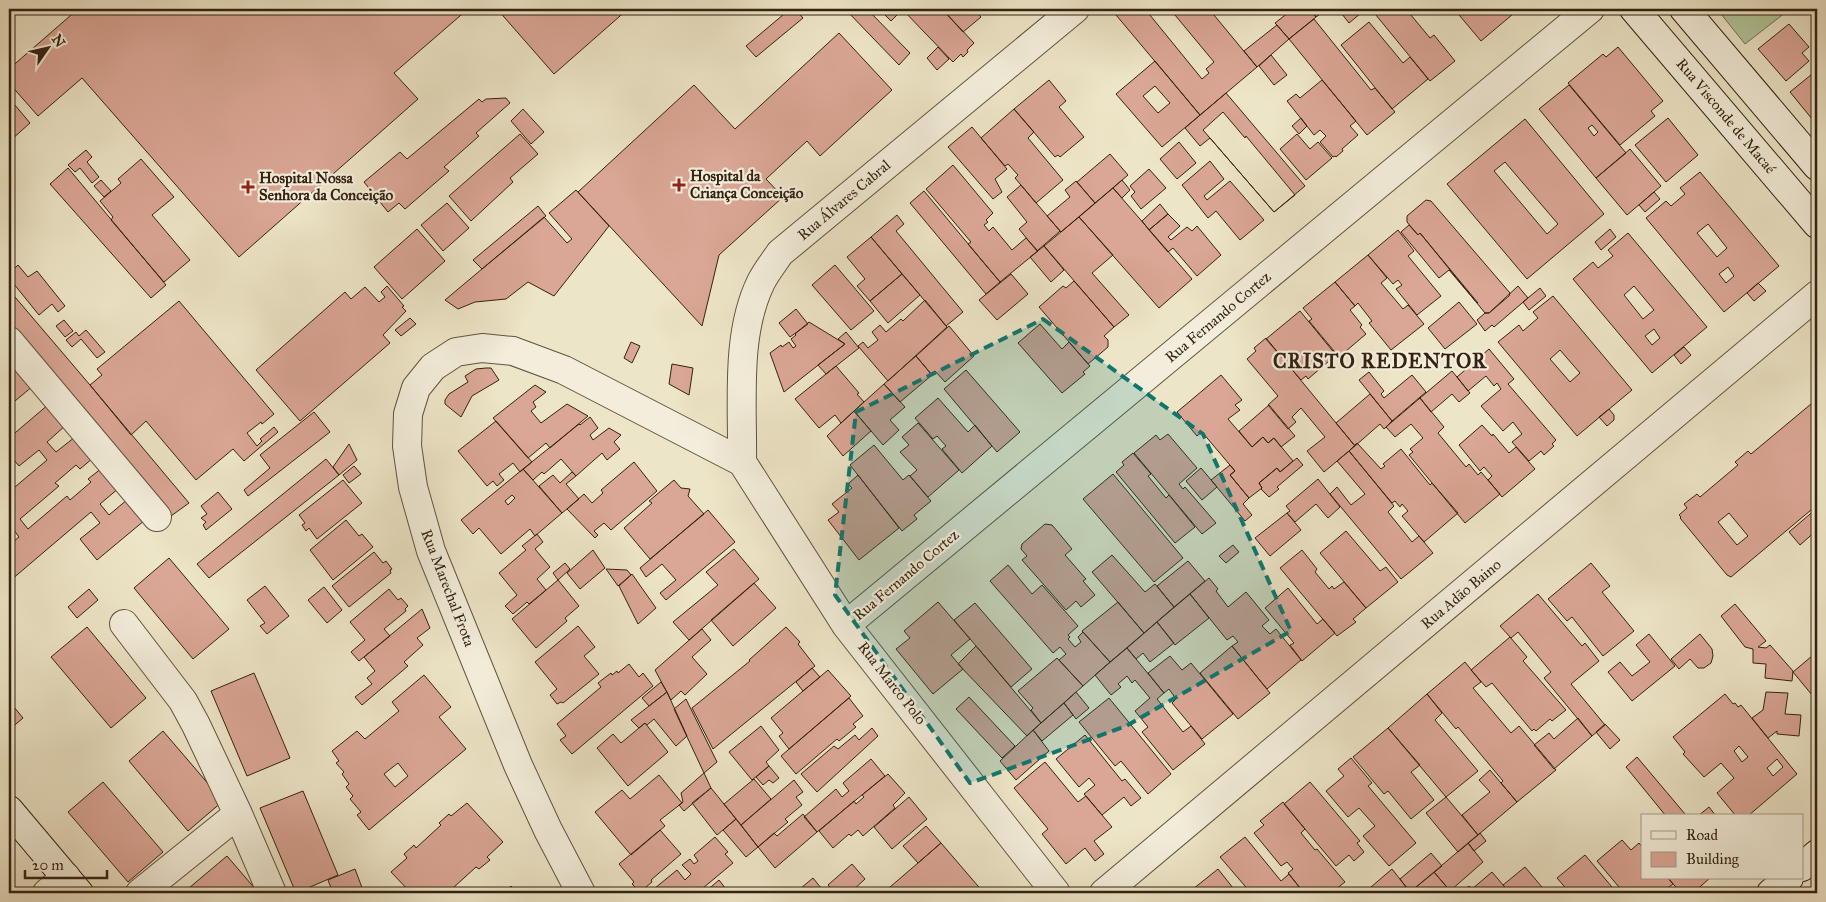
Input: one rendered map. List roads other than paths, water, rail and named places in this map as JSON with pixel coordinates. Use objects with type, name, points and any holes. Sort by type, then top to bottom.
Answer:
[{"type":"street","name":"Rua Álvares Cabral","points":[[742,462],[743,353],[751,312],[761,282],[780,253],[1075,9]]},
{"type":"street","name":"Rua Fernando Cortez","points":[[846,625],[1590,9]]},
{"type":"street","name":"Rua Visconde de Macaé","points":[[1634,9],[1817,224]]},
{"type":"street","points":[[1684,9],[1817,166]]},
{"type":"street","name":"Rua Adão Baino","points":[[1104,893],[1817,295]]},
{"type":"street","points":[[9,341],[157,517]]},
{"type":"street","name":"Rua Marechal Frota","points":[[581,893],[548,830],[518,765],[431,551],[413,487],[406,446],[408,414],[416,388],[433,367],[456,352],[482,348],[513,351],[564,370],[742,462]]},
{"type":"street","name":"Rua Marco Polo","points":[[742,462],[846,625],[1056,893]]},
{"type":"street","points":[[124,624],[183,701],[238,814],[272,893]]},
{"type":"street","points":[[9,811],[64,888]]},
{"type":"street","points":[[140,893],[238,814]]},
{"type":"street","points":[[1804,865],[1817,854]]},
{"type":"street","points":[[1771,893],[1787,880]]},
{"type":"place","name":"Hospital da Criança Conceição","points":[[679,185]]},
{"type":"place","name":"Hospital Nossa Senhora da Conceição","points":[[248,187]]},
{"type":"district","name":"CRISTO REDENTOR","points":[[1380,361]]}]
